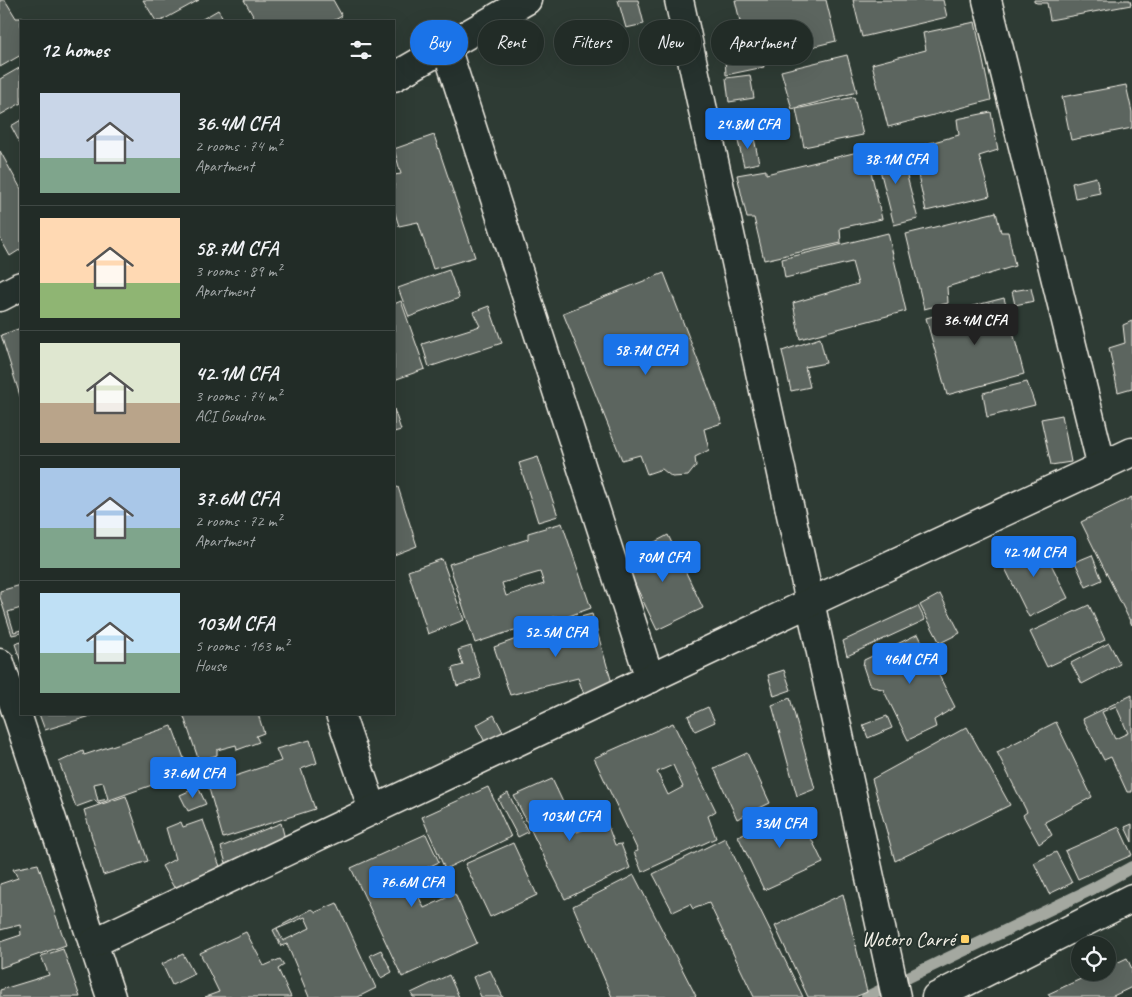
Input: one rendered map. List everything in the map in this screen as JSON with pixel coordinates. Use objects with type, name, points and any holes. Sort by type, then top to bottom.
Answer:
[{"type":"street","points":[[468,34],[527,0]]},
{"type":"street","points":[[679,0],[896,997]]},
{"type":"street","points":[[987,0],[1102,467]]},
{"type":"street","points":[[395,76],[415,65]]},
{"type":"street","points":[[452,65],[650,679]]},
{"type":"street","points":[[0,297],[20,287]]},
{"type":"street","points":[[93,943],[811,602],[1132,452]]},
{"type":"street","points":[[0,663],[111,997]]},
{"type":"street","points":[[340,715],[373,810]]},
{"type":"street","points":[[936,997],[1132,898]]},
{"type":"building","points":[[0,0],[5,0],[16,18],[24,18],[25,20],[20,20],[20,56],[0,67]]},
{"type":"building","points":[[143,0],[199,0],[163,20],[155,20]]},
{"type":"building","points":[[244,0],[333,0],[342,16],[335,20],[255,20]]},
{"type":"building","points":[[618,0],[638,0],[643,20],[639,20],[639,25],[629,27],[629,20],[624,20]]},
{"type":"building","points":[[735,0],[826,0],[836,41],[813,47],[813,20],[740,20]]},
{"type":"building","points":[[853,0],[943,0],[947,17],[862,37]]},
{"type":"building","points":[[1034,0],[1130,0],[1131,5],[1050,20],[1047,3],[1037,3]]},
{"type":"building","points":[[218,10],[224,20],[201,20]]},
{"type":"building","points":[[975,22],[991,100],[888,127],[872,64],[926,50],[923,33]]},
{"type":"building","points":[[847,55],[857,92],[792,109],[781,71],[813,65],[813,63]]},
{"type":"building","points":[[725,65],[764,65],[764,67],[726,75]]},
{"type":"building","points":[[20,68],[20,104],[0,115],[0,79]]},
{"type":"building","points":[[750,75],[754,98],[729,102],[726,78]]},
{"type":"building","points":[[1126,85],[1132,112],[1132,128],[1071,140],[1062,97]]},
{"type":"building","points":[[854,97],[863,135],[804,147],[796,109]]},
{"type":"building","points":[[991,112],[998,150],[979,156],[990,196],[926,211],[912,148],[959,135],[957,119]]},
{"type":"building","points":[[20,121],[20,143],[11,126]]},
{"type":"building","points":[[753,133],[759,163],[744,166],[737,137]]},
{"type":"building","points":[[434,135],[475,257],[433,269],[418,222],[399,226],[395,213],[395,175],[401,174],[395,149]]},
{"type":"building","points":[[899,145],[918,219],[894,225],[875,150]]},
{"type":"building","points":[[866,150],[882,219],[840,228],[841,243],[764,260],[754,218],[747,218],[737,175],[766,170],[766,174]]},
{"type":"building","points":[[0,151],[20,187],[20,250],[10,256],[0,238]]},
{"type":"building","points":[[1096,177],[1100,193],[1075,198],[1072,183]]},
{"type":"building","points":[[996,212],[1001,232],[1008,232],[1015,266],[947,287],[948,303],[924,309],[906,234]]},
{"type":"building","points":[[888,233],[906,311],[800,339],[793,303],[858,284],[852,262],[785,278],[782,259]]},
{"type":"building","points":[[449,270],[459,298],[409,317],[398,288]]},
{"type":"building","points":[[664,273],[722,423],[704,429],[709,450],[695,457],[696,466],[688,476],[672,477],[662,469],[647,474],[640,455],[622,460],[563,313]]},
{"type":"building","points":[[1031,288],[1034,301],[1015,305],[1012,291]]},
{"type":"building","points":[[1004,298],[1024,374],[947,395],[926,318]]},
{"type":"building","points":[[401,301],[425,369],[395,380],[395,304]]},
{"type":"building","points":[[489,306],[502,343],[429,367],[422,344],[480,326],[473,312]]},
{"type":"building","points":[[1132,321],[1132,388],[1118,392],[1109,348],[1125,343],[1123,325]]},
{"type":"building","points":[[20,328],[20,396],[1,335]]},
{"type":"building","points":[[820,338],[826,363],[805,367],[810,387],[791,391],[782,351]]},
{"type":"building","points":[[1027,382],[1035,405],[987,417],[983,393]]},
{"type":"building","points":[[395,412],[401,430],[395,432]]},
{"type":"building","points":[[1062,415],[1071,462],[1051,465],[1041,419]]},
{"type":"building","points":[[538,457],[558,516],[538,522],[519,463]]},
{"type":"building","points":[[398,487],[417,546],[395,555],[395,488]]},
{"type":"building","points":[[1132,497],[1132,523],[1129,525],[1132,532],[1132,625],[1081,522]]},
{"type":"building","points":[[562,523],[591,608],[561,619],[557,616],[475,643],[449,564],[528,539],[528,533]],"holes":[[[540,572],[544,584],[506,596],[502,583]]]},
{"type":"building","points":[[668,535],[703,608],[657,630],[623,559]]},
{"type":"building","points":[[1039,540],[1068,598],[1029,617],[1000,558]]},
{"type":"building","points":[[1092,555],[1102,580],[1086,587],[1075,562]]},
{"type":"building","points":[[442,559],[464,620],[428,634],[408,571]]},
{"type":"building","points":[[20,585],[20,608],[8,612],[14,632],[20,630],[20,633],[12,635],[0,597],[0,591]]},
{"type":"building","points":[[940,594],[960,633],[940,643],[920,605]]},
{"type":"building","points":[[1089,605],[1105,640],[1047,667],[1030,632]]},
{"type":"building","points":[[918,606],[925,620],[847,656],[843,641]]},
{"type":"building","points":[[592,614],[612,683],[585,697],[578,678],[510,695],[494,647],[533,633],[535,629]]},
{"type":"building","points":[[918,634],[955,707],[934,720],[936,727],[908,740],[883,689],[869,684],[863,666],[864,660]]},
{"type":"building","points":[[20,642],[20,659],[15,644]]},
{"type":"building","points":[[1109,643],[1120,664],[1082,684],[1071,663]]},
{"type":"building","points":[[471,646],[481,678],[457,686],[452,668],[463,665],[458,650]]},
{"type":"building","points":[[784,670],[791,690],[774,696],[768,675]]},
{"type":"building","points":[[1132,695],[1132,792],[1127,792],[1111,757],[1104,760],[1083,719]],"holes":[[[1116,706],[1128,733],[1115,739],[1102,712]]]},
{"type":"building","points":[[790,698],[815,789],[797,796],[772,705]]},
{"type":"building","points":[[708,707],[715,722],[695,731],[688,716]]},
{"type":"building","points":[[39,715],[94,715],[45,730]]},
{"type":"building","points":[[183,715],[258,715],[264,733],[256,736],[259,742],[237,750],[236,745],[217,750],[217,755],[199,761]]},
{"type":"building","points":[[494,715],[503,732],[485,742],[476,725]]},
{"type":"building","points":[[887,716],[892,728],[868,738],[863,725]]},
{"type":"building","points":[[1056,722],[1092,797],[1045,822],[1052,835],[1039,844],[1023,815],[1027,812],[997,752]]},
{"type":"building","points":[[673,723],[716,811],[708,816],[716,838],[642,872],[634,852],[638,851],[594,758]],"holes":[[[673,765],[683,787],[668,795],[657,772]]]},
{"type":"building","points":[[172,726],[189,772],[98,804],[95,800],[76,807],[59,762],[83,751],[84,755]],"holes":[[[103,782],[108,799],[98,801],[94,784]]]},
{"type":"building","points":[[967,727],[1010,805],[895,861],[872,779]]},
{"type":"building","points":[[310,740],[317,763],[301,769],[315,809],[223,838],[208,785],[281,761],[276,749]]},
{"type":"building","points":[[747,753],[770,803],[737,819],[714,768]]},
{"type":"building","points":[[552,779],[577,832],[606,821],[615,845],[621,844],[630,868],[565,899],[514,796]]},
{"type":"building","points":[[198,787],[206,804],[188,811],[180,795]]},
{"type":"building","points":[[488,787],[511,837],[445,869],[422,817]]},
{"type":"building","points":[[508,793],[528,832],[518,837],[498,799]]},
{"type":"building","points":[[126,796],[148,861],[103,875],[84,810]]},
{"type":"building","points":[[797,809],[823,863],[764,890],[738,836]]},
{"type":"building","points":[[203,820],[222,872],[177,893],[162,866],[175,859],[166,828],[181,822],[183,827]]},
{"type":"building","points":[[281,823],[285,839],[226,863],[221,847]]},
{"type":"building","points":[[1132,824],[1132,842],[1125,827]]},
{"type":"building","points":[[1119,827],[1132,855],[1078,879],[1065,851]]},
{"type":"building","points":[[426,834],[439,862],[409,876],[424,908],[455,894],[477,943],[402,977],[351,868]]},
{"type":"building","points":[[725,838],[803,997],[754,997],[709,903],[693,909],[690,904],[673,912],[653,874]]},
{"type":"building","points":[[513,843],[537,895],[490,917],[465,864]]},
{"type":"building","points":[[1056,852],[1072,883],[1049,894],[1034,863]]},
{"type":"building","points":[[38,864],[66,945],[0,968],[0,942],[21,935],[20,925],[0,930],[0,884],[18,878],[13,869]]},
{"type":"building","points":[[634,875],[695,997],[612,997],[573,906]]},
{"type":"building","points":[[843,894],[867,992],[855,997],[808,997],[775,926]]},
{"type":"building","points":[[337,903],[376,988],[358,997],[309,997],[287,944],[281,946],[273,930],[312,909],[316,912]],"holes":[[[305,917],[310,928],[283,941],[277,929]]]},
{"type":"building","points":[[246,932],[264,966],[280,959],[284,965],[278,969],[291,997],[205,997],[219,992],[200,953]]},
{"type":"building","points":[[63,949],[80,997],[0,997],[0,990],[49,975],[41,956]]},
{"type":"building","points":[[381,950],[392,972],[381,978],[370,955]]},
{"type":"building","points":[[183,954],[194,974],[172,985],[162,964]]},
{"type":"building","points":[[1127,958],[1132,969],[1132,987],[1111,997],[1050,997],[1048,994],[1076,981],[1116,981],[1116,963]]},
{"type":"building","points":[[490,970],[503,997],[481,997],[473,977]]},
{"type":"building","points":[[449,975],[459,997],[413,997],[411,993]]},
{"type":"waterway","points":[[867,997],[1092,889],[1132,867]]},
{"type":"place","name":"Wotoro Carré","points":[[965,939]]}]
